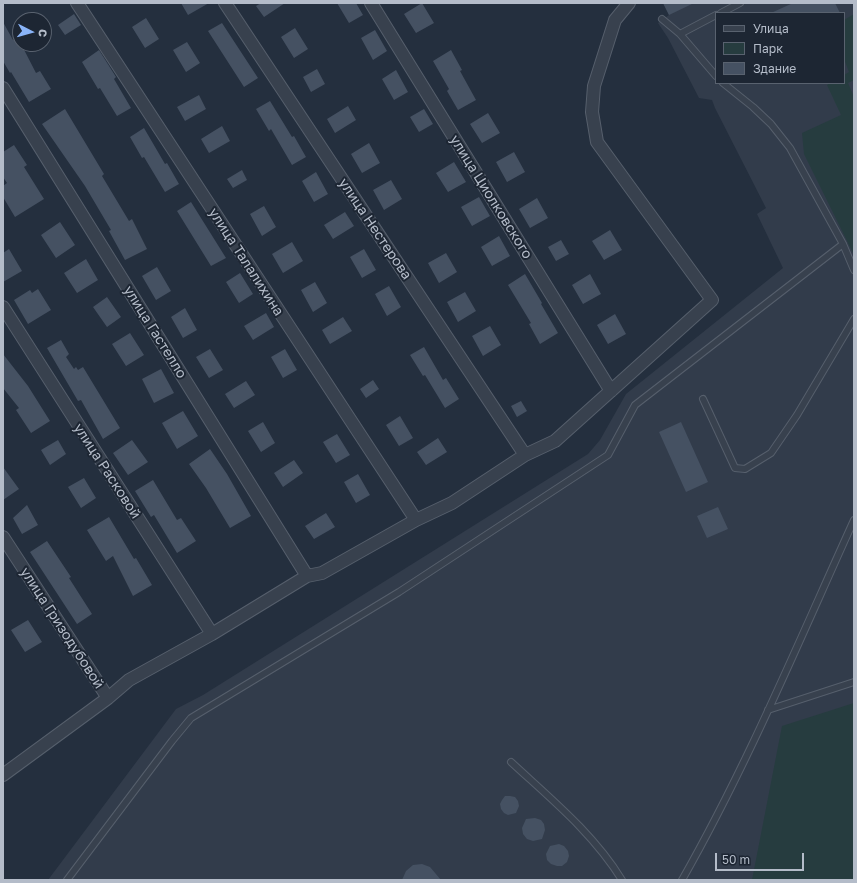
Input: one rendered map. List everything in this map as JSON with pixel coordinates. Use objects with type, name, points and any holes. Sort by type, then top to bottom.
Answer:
[{"type":"street","name":"улица Талалихина","points":[[77,3],[416,520]]},
{"type":"street","name":"улица Нестерова","points":[[225,3],[525,455]]},
{"type":"street","name":"улица Циолковского","points":[[371,3],[611,391]]},
{"type":"street","points":[[3,775],[108,698],[129,680],[212,634],[307,576],[322,573],[416,520],[452,503],[525,455],[555,441],[712,300],[597,142],[592,112],[594,86],[615,20],[629,3]]},
{"type":"street","name":"улица Гастелло","points":[[3,88],[307,576]]},
{"type":"street","name":"улица Расковой","points":[[3,307],[212,634]]},
{"type":"street","name":"улица Гризодубовой","points":[[3,538],[108,698]]},
{"type":"lane","points":[[723,12],[740,3]]},
{"type":"lane","points":[[680,34],[715,16]]},
{"type":"lane","points":[[662,19],[680,34],[715,75]]},
{"type":"lane","points":[[724,84],[753,106],[771,124],[790,148],[843,244],[854,270]]},
{"type":"lane","points":[[67,880],[191,718],[399,592],[608,455],[635,405],[843,244]]},
{"type":"lane","points":[[703,399],[735,468],[745,469],[771,453],[797,415],[854,319]]},
{"type":"lane","points":[[682,880],[704,841],[768,710],[854,520]]},
{"type":"lane","points":[[768,710],[854,682]]},
{"type":"lane","points":[[510,762],[589,834],[610,860],[622,880]]},
{"type":"shaded area","points":[[663,3],[854,3],[854,880],[48,880],[176,709],[203,695],[588,454],[600,440],[626,394],[783,268],[757,214],[766,208],[712,100],[699,98],[668,38],[658,23],[669,15]]},
{"type":"green space","points":[[854,14],[854,80],[848,83],[854,97],[854,255],[804,154],[802,133],[841,115],[827,85],[845,84],[845,74],[849,72],[845,62],[845,19]]},
{"type":"green space","points":[[854,703],[854,880],[752,880],[782,726]]},
{"type":"building","points":[[181,3],[209,3],[188,15]]},
{"type":"building","points":[[261,3],[285,3],[264,17],[256,6]]},
{"type":"building","points":[[337,3],[356,3],[363,15],[349,23]]},
{"type":"building","points":[[422,3],[434,23],[416,33],[404,14]]},
{"type":"building","points":[[663,3],[694,3],[669,15]]},
{"type":"building","points":[[793,3],[835,3],[840,12],[773,12]]},
{"type":"building","points":[[74,14],[81,25],[65,35],[58,25]]},
{"type":"building","points":[[146,18],[159,39],[145,48],[132,27]]},
{"type":"building","points":[[3,22],[12,38],[12,52],[25,52],[36,73],[40,71],[51,89],[29,102],[3,61]]},
{"type":"building","points":[[222,23],[258,78],[244,87],[208,31]]},
{"type":"building","points":[[295,28],[308,49],[294,58],[281,37]]},
{"type":"building","points":[[375,30],[387,51],[373,60],[361,38]]},
{"type":"building","points":[[187,42],[200,63],[186,72],[173,50]]},
{"type":"building","points":[[99,50],[116,77],[114,79],[131,108],[117,116],[100,88],[98,89],[82,62]]},
{"type":"building","points":[[451,50],[462,70],[460,71],[476,100],[458,110],[447,91],[449,89],[433,61]]},
{"type":"building","points":[[317,69],[325,84],[311,92],[303,77]]},
{"type":"building","points":[[396,70],[408,92],[394,100],[382,79]]},
{"type":"building","points":[[199,95],[206,109],[185,121],[177,107]]},
{"type":"building","points":[[270,101],[292,137],[294,136],[306,157],[292,165],[271,129],[269,131],[256,109]]},
{"type":"building","points":[[348,106],[356,120],[335,133],[327,119]]},
{"type":"building","points":[[65,109],[104,174],[102,176],[129,221],[132,219],[147,249],[125,260],[109,231],[111,230],[85,186],[42,124]]},
{"type":"building","points":[[424,109],[433,124],[419,132],[410,117]]},
{"type":"building","points":[[488,113],[500,133],[482,143],[470,124]]},
{"type":"building","points":[[222,126],[230,141],[209,153],[201,139]]},
{"type":"building","points":[[144,128],[165,164],[167,163],[179,184],[165,192],[130,137]]},
{"type":"building","points":[[369,143],[380,163],[362,173],[351,154]]},
{"type":"building","points":[[14,145],[27,165],[24,167],[44,199],[15,217],[3,197],[3,186],[7,183],[3,177],[3,152]]},
{"type":"building","points":[[514,152],[525,172],[507,182],[496,162]]},
{"type":"building","points":[[454,162],[466,182],[448,192],[436,173]]},
{"type":"building","points":[[242,170],[247,180],[233,188],[227,179]]},
{"type":"building","points":[[316,172],[328,194],[314,202],[302,181]]},
{"type":"building","points":[[391,180],[402,199],[384,210],[373,190]]},
{"type":"building","points":[[479,197],[490,216],[472,226],[461,207]]},
{"type":"building","points":[[537,198],[548,218],[530,228],[519,209]]},
{"type":"building","points":[[191,202],[226,258],[211,266],[177,211]]},
{"type":"building","points":[[264,206],[276,227],[262,236],[250,214]]},
{"type":"building","points":[[345,212],[354,226],[333,239],[324,225]]},
{"type":"building","points":[[60,222],[75,245],[56,258],[41,235]]},
{"type":"building","points":[[610,230],[622,250],[604,260],[592,241]]},
{"type":"building","points":[[499,236],[510,256],[492,266],[481,247]]},
{"type":"building","points":[[561,240],[569,254],[556,261],[548,247]]},
{"type":"building","points":[[292,242],[303,261],[283,273],[272,254]]},
{"type":"building","points":[[9,249],[22,271],[3,282],[3,253]]},
{"type":"building","points":[[364,249],[376,270],[362,278],[350,257]]},
{"type":"building","points":[[446,253],[457,272],[439,283],[428,263]]},
{"type":"building","points":[[86,259],[98,280],[77,293],[64,273]]},
{"type":"building","points":[[157,267],[171,291],[156,300],[142,276]]},
{"type":"building","points":[[240,273],[253,294],[239,303],[226,282]]},
{"type":"building","points":[[525,274],[558,333],[540,344],[529,324],[531,323],[508,285]]},
{"type":"building","points":[[590,274],[601,294],[583,304],[572,285]]},
{"type":"building","points":[[315,282],[327,303],[313,312],[301,290]]},
{"type":"building","points":[[389,286],[401,307],[387,316],[375,294]]},
{"type":"building","points":[[38,289],[51,310],[28,324],[14,300],[30,290],[32,293]]},
{"type":"building","points":[[465,292],[476,311],[458,322],[447,302]]},
{"type":"building","points":[[107,297],[121,317],[107,327],[93,307]]},
{"type":"building","points":[[185,308],[197,330],[183,338],[171,317]]},
{"type":"building","points":[[266,313],[274,327],[253,340],[244,326]]},
{"type":"building","points":[[615,314],[626,334],[608,344],[597,325]]},
{"type":"building","points":[[343,317],[352,331],[330,344],[322,330]]},
{"type":"building","points":[[490,326],[501,345],[483,356],[472,336]]},
{"type":"building","points":[[130,333],[144,355],[126,366],[112,344]]},
{"type":"building","points":[[61,340],[69,354],[66,357],[74,369],[76,367],[78,370],[83,367],[120,428],[103,439],[81,400],[78,401],[47,348]]},
{"type":"building","points":[[424,347],[443,380],[446,378],[459,399],[445,408],[425,375],[423,376],[410,355]]},
{"type":"building","points":[[210,349],[223,370],[209,378],[196,357]]},
{"type":"building","points":[[285,349],[297,370],[283,378],[271,357]]},
{"type":"building","points":[[3,354],[28,386],[50,421],[31,433],[16,410],[19,408],[3,388]]},
{"type":"building","points":[[161,369],[174,393],[154,403],[142,379]]},
{"type":"building","points":[[373,380],[379,389],[366,398],[360,389]]},
{"type":"building","points":[[246,381],[255,395],[234,408],[225,394]]},
{"type":"building","points":[[521,401],[527,411],[517,417],[511,406]]},
{"type":"building","points":[[183,411],[198,436],[177,449],[162,423]]},
{"type":"building","points":[[400,416],[413,438],[399,446],[386,425]]},
{"type":"building","points":[[263,422],[275,443],[261,452],[248,431]]},
{"type":"building","points":[[681,422],[708,482],[686,492],[659,432]]},
{"type":"building","points":[[337,434],[350,455],[336,463],[323,442]]},
{"type":"building","points":[[438,438],[447,452],[426,465],[417,452]]},
{"type":"building","points":[[58,440],[66,454],[50,465],[41,450]]},
{"type":"building","points":[[132,440],[148,462],[128,475],[113,453]]},
{"type":"building","points":[[210,449],[227,474],[251,516],[230,528],[206,488],[189,464]]},
{"type":"building","points":[[294,460],[303,473],[283,487],[274,473]]},
{"type":"building","points":[[3,467],[19,489],[3,500]]},
{"type":"building","points":[[358,474],[370,495],[356,503],[344,482]]},
{"type":"building","points":[[84,478],[96,498],[81,508],[68,487]]},
{"type":"building","points":[[153,480],[177,520],[181,518],[196,541],[177,553],[154,515],[151,517],[135,491]]},
{"type":"building","points":[[27,505],[38,525],[22,534],[13,518]]},
{"type":"building","points":[[718,507],[728,529],[707,538],[697,516]]},
{"type":"building","points":[[326,513],[335,527],[314,539],[305,526]]},
{"type":"building","points":[[109,517],[134,559],[136,558],[152,585],[133,596],[113,556],[106,561],[87,530]]},
{"type":"building","points":[[47,541],[71,577],[69,578],[92,614],[77,624],[30,552]]},
{"type":"building","points":[[28,620],[42,642],[25,652],[11,630]]},
{"type":"building","points":[[505,796],[515,797],[518,801],[519,806],[516,813],[508,815],[501,809],[500,804]]},
{"type":"building","points":[[535,818],[541,820],[544,824],[545,830],[542,839],[533,841],[527,839],[523,834],[522,828],[526,819]]},
{"type":"building","points":[[559,844],[564,846],[568,851],[569,856],[567,862],[562,866],[551,864],[547,860],[546,854],[550,846]]},
{"type":"building","points":[[422,864],[430,867],[441,880],[402,880],[406,871],[413,865]]}]
